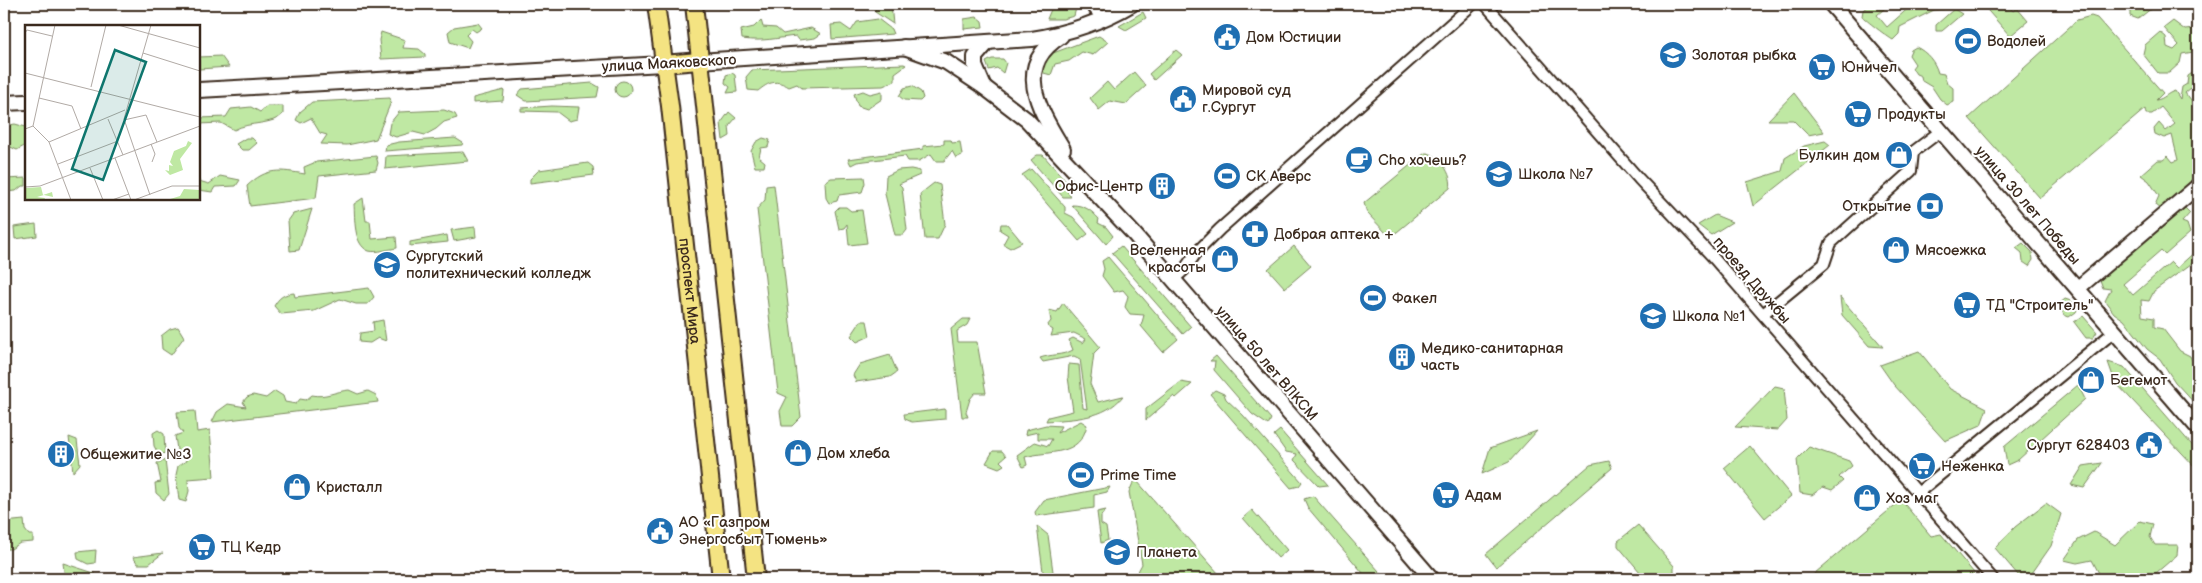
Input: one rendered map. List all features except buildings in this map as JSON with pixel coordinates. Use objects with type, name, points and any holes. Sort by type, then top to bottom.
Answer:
[{"type":"main road","name":"проспект Мира","points":[[656,4],[721,579]]},
{"type":"main road","points":[[694,4],[756,579]]},
{"type":"main road","name":"улица Маяковского","points":[[200,90],[663,64],[988,42],[1063,34],[1103,20],[1132,4]]},
{"type":"main road","name":"улица 30 лет Победы","points":[[1832,4],[2198,428]]},
{"type":"main road","name":"улица 50 лет ВЛКСМ","points":[[1063,34],[1050,42],[1040,57],[1035,72],[1034,88],[1041,112],[1076,169]]},
{"type":"main road","points":[[984,87],[975,66],[975,57],[988,42]]},
{"type":"main road","name":"улица 50 лет ВЛКСМ","points":[[904,47],[946,62],[984,87],[1027,120],[1076,169],[1174,279],[1432,579]]},
{"type":"main road","points":[[4,103],[25,102]]},
{"type":"main road","points":[[2078,288],[2198,186]]},
{"type":"street","points":[[1090,4],[1103,20]]},
{"type":"street","points":[[1174,279],[1184,270],[1196,253],[1225,225],[1473,4]]},
{"type":"street","name":"проезд Дружбы","points":[[1485,4],[1638,179],[1763,314],[1994,579]]},
{"type":"street","points":[[1763,314],[1824,264],[1831,242],[1911,171],[1913,152],[1942,130]]},
{"type":"street","points":[[1919,492],[2115,331]]},
{"type":"green space","points":[[1061,4],[1077,4],[1074,16],[1063,19],[1047,19],[1052,7]]},
{"type":"green space","points":[[1870,4],[1890,4],[1877,15],[1887,27],[1913,4],[1949,4],[1944,9],[1934,10],[1900,27],[1899,34],[1893,40],[1862,16],[1863,10]]},
{"type":"green space","points":[[1982,4],[2007,4],[2013,11],[2017,8],[2028,21],[2010,36]]},
{"type":"green space","points":[[2128,4],[2135,4],[2134,7],[2144,4],[2157,4],[2138,19],[2130,16],[2130,11],[2123,8]]},
{"type":"green space","points":[[891,5],[893,24],[875,12],[875,8]]},
{"type":"green space","points":[[1954,9],[1962,14],[1942,31],[1936,31],[1936,25]]},
{"type":"green space","points":[[1143,12],[1146,18],[1126,30],[1119,26]]},
{"type":"green space","points":[[2091,16],[2097,18],[2163,93],[2156,100],[2175,91],[2180,99],[2182,87],[2187,84],[2188,76],[2198,69],[2198,82],[2185,93],[2198,110],[2198,179],[2191,180],[2186,190],[2178,198],[2160,209],[2155,205],[2159,196],[2149,181],[2141,175],[2158,160],[2163,160],[2168,156],[2173,162],[2178,160],[2172,135],[2164,138],[2155,134],[2154,129],[2159,123],[2166,131],[2175,124],[2161,107],[2152,114],[2146,114],[2145,109],[2040,198],[1969,118],[2077,20]]},
{"type":"green space","points":[[977,17],[982,21],[983,27],[964,29],[964,19]]},
{"type":"green space","points":[[878,19],[891,29],[893,34],[832,39],[831,25],[841,24],[851,31],[857,22]]},
{"type":"green space","points":[[761,20],[763,27],[776,28],[783,34],[811,28],[821,34],[815,38],[799,40],[796,36],[763,40],[742,39],[741,30],[754,27]]},
{"type":"green space","points":[[2173,21],[2185,30],[2194,29],[2198,31],[2198,47],[2193,52],[2182,54],[2180,63],[2169,73],[2158,73],[2143,54],[2145,45],[2160,32],[2166,37],[2167,47],[2174,50],[2179,45],[2164,28]]},
{"type":"green space","points":[[478,23],[482,28],[476,32],[472,29],[466,35],[471,41],[468,48],[450,42],[448,32],[454,27]]},
{"type":"green space","points":[[381,32],[405,40],[403,48],[419,49],[425,54],[425,57],[381,59],[379,40]]},
{"type":"green space","points":[[1099,36],[1108,42],[1093,55],[1082,52],[1069,61],[1055,64],[1051,75],[1040,72],[1045,56]]},
{"type":"green space","points":[[1916,47],[1930,58],[1938,73],[1944,74],[1947,83],[1953,88],[1953,102],[1947,105],[1940,99],[1932,87],[1922,81],[1921,76],[1916,74],[1912,68],[1915,64],[1909,55],[1911,50]]},
{"type":"green space","points":[[1176,50],[1182,55],[1154,80],[1149,74]]},
{"type":"green space","points":[[221,56],[229,67],[200,69],[200,57]]},
{"type":"green space","points":[[992,59],[1003,59],[1006,63],[1003,73],[997,68],[989,70],[986,62]]},
{"type":"green space","points":[[906,65],[895,73],[895,81],[883,86],[802,88],[797,84],[789,87],[776,82],[766,85],[758,91],[748,90],[746,77],[752,70]]},
{"type":"green space","points":[[1134,72],[1146,86],[1126,104],[1110,101],[1099,110],[1090,98],[1107,82],[1114,90]]},
{"type":"green space","points":[[732,73],[735,75],[737,92],[727,93],[730,87],[725,83],[726,75]]},
{"type":"green space","points":[[623,81],[629,83],[631,89],[629,95],[623,97],[617,95],[615,89],[617,83]]},
{"type":"green space","points":[[592,83],[599,87],[597,97],[526,101],[517,95],[522,89]]},
{"type":"green space","points":[[912,86],[921,92],[923,98],[920,101],[904,100],[899,96],[904,88]]},
{"type":"green space","points":[[504,90],[503,101],[473,103],[473,98]]},
{"type":"green space","points":[[863,91],[870,94],[882,91],[882,99],[867,109],[858,106],[854,94]]},
{"type":"green space","points":[[1794,93],[1824,132],[1808,135],[1793,120],[1768,120]]},
{"type":"green space","points":[[390,98],[391,102],[376,139],[347,145],[321,144],[327,135],[320,133],[311,118],[301,123],[296,120],[300,112],[312,102]]},
{"type":"green space","points":[[267,106],[283,106],[283,114],[278,118],[234,130],[221,123],[200,124],[200,118],[226,117],[231,109],[251,107],[260,112]]},
{"type":"green space","points":[[579,107],[577,119],[569,121],[557,112],[521,111],[521,108]]},
{"type":"green space","points":[[444,110],[455,114],[457,118],[444,122],[425,135],[413,132],[396,137],[388,134],[390,123],[399,112]]},
{"type":"green space","points":[[729,112],[736,118],[729,126],[730,136],[723,140],[721,123]]},
{"type":"green space","points":[[15,124],[25,127],[25,146],[17,150],[4,144],[4,126]]},
{"type":"green space","points":[[246,138],[252,138],[257,143],[249,150],[242,150],[236,144]]},
{"type":"green space","points":[[455,138],[463,143],[462,145],[385,151],[386,145],[399,142]]},
{"type":"green space","points":[[763,138],[770,140],[768,147],[761,148],[759,157],[765,162],[764,167],[755,167],[751,151],[756,142]]},
{"type":"green space","points":[[944,140],[951,140],[952,143],[960,142],[962,155],[956,158],[952,151],[944,161],[936,161],[931,154],[919,161],[908,161],[905,156],[857,162],[851,165],[848,159],[923,149],[923,146],[944,144]]},
{"type":"green space","points":[[1825,141],[1830,145],[1753,206],[1747,182],[1782,171],[1785,158],[1804,146]]},
{"type":"green space","points":[[463,152],[468,161],[385,169],[386,156]]},
{"type":"green space","points":[[1425,153],[1435,156],[1440,160],[1450,177],[1450,188],[1397,232],[1388,235],[1367,213],[1364,203]]},
{"type":"green space","points":[[1037,155],[1043,155],[1065,180],[1064,186],[1071,197],[1063,197],[1031,160]]},
{"type":"green space","points":[[376,156],[378,163],[376,170],[319,176],[316,198],[250,206],[247,186],[268,173],[281,171],[305,174],[304,167],[316,162]]},
{"type":"green space","points":[[588,163],[593,167],[594,175],[530,183],[530,179],[539,170]]},
{"type":"green space","points":[[911,169],[920,171],[920,175],[899,184],[902,187],[907,230],[903,235],[895,235],[885,194],[886,176],[898,170]]},
{"type":"green space","points":[[1031,169],[1065,207],[1065,213],[1073,217],[1088,234],[1079,241],[1022,175]]},
{"type":"green space","points":[[220,176],[240,180],[236,186],[215,187],[212,192],[200,190],[200,181],[209,184]]},
{"type":"green space","points":[[864,177],[865,183],[862,192],[839,195],[837,201],[829,203],[826,198],[825,182],[831,178]]},
{"type":"green space","points":[[25,178],[25,186],[16,191],[4,192],[4,179]]},
{"type":"green space","points":[[934,183],[940,185],[945,224],[938,239],[925,239],[920,194]]},
{"type":"green space","points":[[774,185],[801,417],[792,426],[782,426],[780,411],[787,397],[778,393],[757,209],[765,200],[766,186]]},
{"type":"green space","points":[[363,198],[366,221],[370,221],[372,239],[396,237],[397,248],[369,251],[360,243],[357,237],[354,204]]},
{"type":"green space","points":[[1072,205],[1084,207],[1099,219],[1098,223],[1106,227],[1113,236],[1106,244]]},
{"type":"green space","points":[[839,207],[846,207],[851,211],[862,210],[867,243],[849,245],[847,224],[844,228],[839,229],[835,211]]},
{"type":"green space","points":[[2185,208],[2190,213],[2182,222],[2187,224],[2190,233],[2165,255],[2161,251],[2123,284],[2133,295],[2171,262],[2177,268],[2198,249],[2198,258],[2195,261],[2154,291],[2149,301],[2141,300],[2142,316],[2154,318],[2154,327],[2163,329],[2180,351],[2190,356],[2195,367],[2198,407],[2175,382],[2160,359],[2147,349],[2124,320],[2114,313],[2105,301],[2111,289],[2103,288],[2100,280],[2111,268],[2133,252],[2143,240]]},
{"type":"green space","points":[[312,209],[299,250],[290,251],[288,221],[293,214]]},
{"type":"green space","points":[[1715,215],[1732,222],[1711,235],[1698,225]]},
{"type":"green space","points":[[36,224],[37,236],[15,239],[14,227]]},
{"type":"green space","points":[[1001,224],[1007,224],[1022,242],[1010,248],[1003,244],[1008,235],[1000,230]]},
{"type":"green space","points":[[475,227],[476,237],[454,241],[451,230]]},
{"type":"green space","points":[[447,235],[448,242],[410,246],[410,242]]},
{"type":"green space","points":[[2023,243],[2032,252],[2033,260],[2029,266],[2023,262],[2022,253],[2016,248]]},
{"type":"green space","points":[[1121,246],[1191,327],[1183,334],[1112,253]]},
{"type":"green space","points":[[1294,246],[1311,266],[1285,288],[1268,269]]},
{"type":"green space","points":[[1108,257],[1178,339],[1163,352],[1141,326],[1144,315],[1130,314],[1125,307],[1128,296],[1123,290],[1114,292],[1102,276],[1104,269],[1102,261]]},
{"type":"green space","points":[[369,288],[374,297],[368,304],[356,304],[340,299],[314,311],[281,314],[274,306],[280,298],[290,293],[294,293],[295,297]]},
{"type":"green space","points":[[1840,297],[1883,347],[1869,346],[1842,315]]},
{"type":"green space","points":[[2065,299],[2078,307],[2076,312],[2069,317],[2064,315],[2059,304]]},
{"type":"green space","points":[[1063,303],[1100,347],[1094,353],[1090,384],[1098,402],[1123,396],[1116,404],[1098,413],[1077,418],[1046,421],[1048,417],[1073,411],[1068,377],[1069,364],[1079,365],[1083,408],[1087,409],[1080,359],[1074,356],[1043,362],[1040,358],[1073,350],[1069,340],[1073,338],[1083,343],[1086,339],[1074,333],[1051,336],[1053,330],[1047,326],[1051,321],[1049,310],[1057,312]]},
{"type":"green space","points":[[2083,316],[2097,332],[2093,338],[2086,338],[2074,322]]},
{"type":"green space","points":[[963,319],[970,319],[967,325],[957,331],[958,342],[977,342],[986,393],[975,393],[970,399],[966,412],[968,417],[962,417],[951,329]]},
{"type":"green space","points":[[383,320],[386,341],[378,338],[370,343],[359,342],[360,333],[374,331],[373,322]]},
{"type":"green space","points":[[861,321],[867,321],[870,336],[857,342],[851,336]]},
{"type":"green space","points":[[178,327],[184,337],[171,355],[162,349],[161,336],[170,329]]},
{"type":"green space","points":[[1919,351],[1950,389],[1987,408],[1981,425],[1945,441],[1894,385],[1880,365]]},
{"type":"green space","points":[[890,355],[897,372],[890,377],[856,382],[853,375],[860,364]]},
{"type":"green space","points":[[1216,356],[1271,419],[1268,425],[1252,414],[1214,370],[1215,361],[1210,361]]},
{"type":"green space","points":[[2108,362],[2124,367],[2198,452],[2198,470],[2115,382]]},
{"type":"green space","points":[[1181,382],[1192,384],[1176,398],[1174,396],[1146,420],[1146,409]]},
{"type":"green space","points":[[2078,385],[2085,399],[2018,460],[2007,465],[2004,447]]},
{"type":"green space","points":[[1775,386],[1784,388],[1787,420],[1778,430],[1735,427]]},
{"type":"green space","points":[[349,390],[358,394],[368,391],[376,395],[378,402],[212,422],[217,412],[228,404],[246,407],[243,402],[247,397],[253,395],[266,398],[275,391],[283,396],[285,402],[296,404],[300,399],[306,400],[312,395],[321,396]]},
{"type":"green space","points":[[1215,390],[1224,394],[1226,399],[1243,415],[1302,482],[1299,486],[1291,488],[1210,394]]},
{"type":"green space","points":[[945,409],[945,419],[912,422],[905,419],[904,414]]},
{"type":"green space","points":[[195,411],[197,432],[210,430],[214,477],[188,479],[189,491],[186,502],[179,500],[176,475],[178,466],[186,461],[185,456],[178,457],[175,436],[183,433],[179,428],[177,412]]},
{"type":"green space","points":[[1081,421],[1087,425],[1078,443],[1063,450],[1025,457],[1027,465],[1023,467],[1017,455],[1035,442],[1048,446],[1052,439],[1038,439],[1038,432],[1025,435],[1026,430],[1046,425],[1061,426],[1057,433]]},
{"type":"green space","points":[[158,430],[164,434],[165,453],[159,455],[154,446],[153,433]]},
{"type":"green space","points":[[1280,430],[1328,485],[1319,486],[1294,460],[1297,454],[1286,452],[1274,435]]},
{"type":"green space","points":[[1537,431],[1509,462],[1482,474],[1490,448]]},
{"type":"green space","points":[[69,437],[77,440],[80,464],[73,472]]},
{"type":"green space","points":[[1750,446],[1791,496],[1765,518],[1724,468]]},
{"type":"green space","points":[[1809,447],[1849,461],[1852,466],[1839,477],[1843,481],[1832,490],[1823,487],[1812,495],[1800,493],[1797,459]]},
{"type":"green space","points":[[993,451],[1002,451],[1006,456],[1000,461],[1004,465],[999,468],[986,463]]},
{"type":"green space","points":[[165,460],[169,494],[164,500],[156,493],[155,483],[161,482],[157,463]]},
{"type":"green space","points":[[1609,461],[1612,468],[1496,567],[1486,554],[1590,465]]},
{"type":"green space","points":[[2102,463],[2084,488],[2071,485],[2083,466]]},
{"type":"green space","points":[[1137,481],[1219,574],[1213,579],[1131,579],[1135,577],[1142,564],[1129,492],[1133,483]]},
{"type":"green space","points":[[1110,487],[1107,492],[1094,495],[1094,508],[1036,516],[1035,512],[1044,500]]},
{"type":"green space","points":[[1313,496],[1386,579],[1368,579],[1308,508],[1304,499]]},
{"type":"green space","points":[[1901,500],[1931,536],[1941,534],[1974,573],[1971,579],[1808,579]]},
{"type":"green space","points":[[2046,503],[2061,514],[2051,546],[2030,576],[2018,575],[1995,548],[2015,527]]},
{"type":"green space","points":[[1106,510],[1101,516],[1101,524],[1106,527],[1108,540],[1101,543],[1097,512]]},
{"type":"green space","points":[[1252,510],[1287,550],[1278,558],[1243,518]]},
{"type":"green space","points":[[24,520],[25,530],[29,535],[33,535],[33,542],[20,543],[11,549],[4,549],[4,540],[7,535],[4,532],[4,522]]},
{"type":"green space","points":[[2140,521],[2153,524],[2150,537],[2155,545],[2178,545],[2177,555],[2149,579],[2102,579],[2092,560],[2077,563],[2064,560],[2078,540],[2094,532],[2115,545]]},
{"type":"green space","points":[[1638,525],[1674,566],[1674,572],[1666,579],[1646,579],[1618,546],[1618,541]]},
{"type":"green space","points":[[1037,526],[1048,535],[1054,579],[1044,579]]},
{"type":"green space","points":[[96,550],[95,563],[88,564],[78,559],[77,552]]},
{"type":"green space","points":[[163,553],[149,564],[138,564],[133,557]]},
{"type":"green space","points":[[63,563],[94,573],[95,579],[65,579]]},
{"type":"place","name":"Дом Юстиции","points":[[1227,37]]},
{"type":"place","name":"Водолей","points":[[1968,41]]},
{"type":"place","name":"Золотая рыбка","points":[[1673,55]]},
{"type":"place","name":"Юничел","points":[[1822,67]]},
{"type":"place","name":"Мировой суд г.Сургут","points":[[1183,99]]},
{"type":"place","name":"Продукты","points":[[1858,114]]},
{"type":"place","name":"Булкин дом","points":[[1899,155]]},
{"type":"place","name":"Cho хочешь?","points":[[1359,160]]},
{"type":"place","name":"Школа №7","points":[[1499,174]]},
{"type":"place","name":"СК Аверс","points":[[1227,176]]},
{"type":"place","name":"Офис-Центр","points":[[1162,186]]},
{"type":"place","name":"Открытие","points":[[1930,206]]},
{"type":"place","name":"Добрая аптека +","points":[[1255,234]]},
{"type":"place","name":"Мясоежка","points":[[1896,250]]},
{"type":"place","name":"Вселенная красоты","points":[[1225,259]]},
{"type":"place","name":"Сургутский политехнический колледж","points":[[387,265]]},
{"type":"place","name":"Факел","points":[[1373,298]]},
{"type":"place","name":"ТД \"Строитель\"","points":[[1967,305]]},
{"type":"place","name":"Школа №1","points":[[1653,316]]},
{"type":"place","name":"Медико-санитарная часть","points":[[1402,357]]},
{"type":"place","name":"Бегемот","points":[[2091,380]]},
{"type":"place","name":"Сургут 628403","points":[[2149,445]]},
{"type":"place","name":"Дом хлеба","points":[[798,453]]},
{"type":"place","name":"Общежитие №3","points":[[61,454]]},
{"type":"place","name":"Неженка","points":[[1922,466]]},
{"type":"place","name":"Prime Time","points":[[1081,475]]},
{"type":"place","name":"Кристалл","points":[[297,487]]},
{"type":"place","name":"Адам","points":[[1446,495]]},
{"type":"place","name":"Хоз маг","points":[[1867,498]]},
{"type":"place","name":"АО «Газпром Энергосбыт Тюмень»","points":[[660,531]]},
{"type":"place","name":"ТЦ Кедр","points":[[202,547]]},
{"type":"place","name":"Планета","points":[[1117,552]]}]
